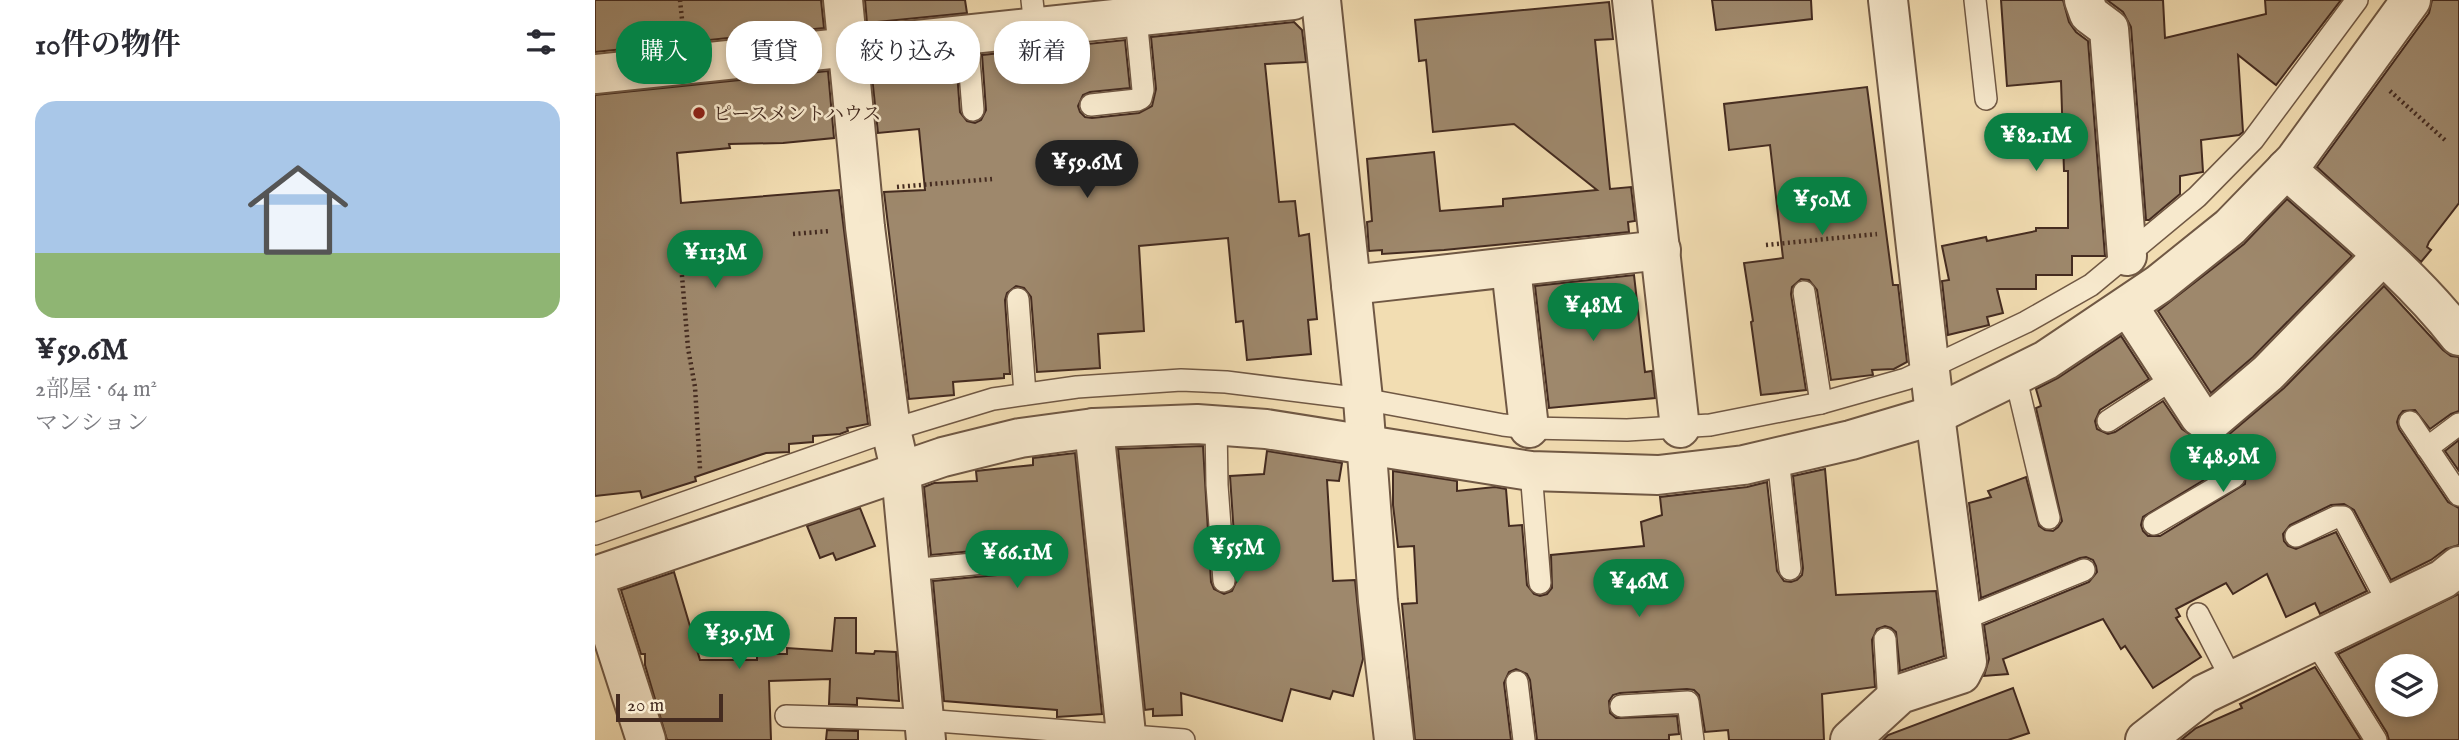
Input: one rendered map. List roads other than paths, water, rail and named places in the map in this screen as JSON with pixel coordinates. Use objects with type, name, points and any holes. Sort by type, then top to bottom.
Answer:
[{"type":"street","points":[[843,0],[845,21]]},
{"type":"street","points":[[980,30],[1034,14],[1136,17],[1293,0]]},
{"type":"street","points":[[1321,0],[1363,399],[1378,601],[1394,740]]},
{"type":"street","points":[[1632,0],[1679,428]]},
{"type":"street","points":[[1850,740],[1893,698],[1908,690],[1961,674],[1968,663],[1935,415],[1932,369],[1888,0]]},
{"type":"street","points":[[2084,0],[2089,14],[2109,29],[2127,256]]},
{"type":"street","points":[[595,576],[943,457],[1020,438],[1094,428],[1216,425],[1266,429],[1531,471],[1658,475],[1744,465],[1851,440],[1935,415],[2046,360],[2159,284],[2230,227],[2286,169],[2411,0]]},
{"type":"street","points":[[595,74],[836,48]]},
{"type":"street","points":[[851,84],[861,190],[891,430],[901,473],[925,730]]},
{"type":"street","points":[[2286,169],[2439,310],[2459,335]]},
{"type":"street","points":[[1351,285],[1661,250]]},
{"type":"street","points":[[2128,306],[2200,418],[2208,421],[2214,419],[2268,373],[2382,256]]},
{"type":"street","points":[[1511,268],[1529,428]]},
{"type":"street","points":[[1094,428],[1126,734]]},
{"type":"street","points":[[2145,740],[2204,694],[2443,579],[2459,566]]},
{"type":"street","points":[[595,582],[646,740]]},
{"type":"lane","points":[[1975,0],[1986,99]]},
{"type":"lane","points":[[595,534],[891,430],[993,399],[1077,387],[1181,380],[1226,382],[1363,399],[1529,428],[1627,430],[1710,425],[1821,403],[1906,379],[1932,369],[2026,322],[2080,291],[2127,256],[2197,197],[2253,140],[2357,0]]},
{"type":"lane","points":[[1091,105],[1137,100],[1141,97],[1143,90],[1136,17]]},
{"type":"lane","points":[[971,84],[973,110]]},
{"type":"lane","points":[[1804,292],[1821,403]]},
{"type":"lane","points":[[1018,299],[1025,394]]},
{"type":"lane","points":[[2015,375],[2049,518]]},
{"type":"lane","points":[[2108,421],[2174,378]]},
{"type":"lane","points":[[2154,524],[2234,477],[2208,428],[2208,421]]},
{"type":"lane","points":[[2410,422],[2459,495]]},
{"type":"lane","points":[[2427,448],[2459,424]]},
{"type":"lane","points":[[1216,425],[1224,581]]},
{"type":"lane","points":[[1778,457],[1790,569]]},
{"type":"lane","points":[[1531,471],[1541,583]]},
{"type":"lane","points":[[2296,536],[2336,517],[2343,517],[2389,604]]},
{"type":"lane","points":[[909,570],[995,562]]},
{"type":"lane","points":[[1961,620],[2084,570]]},
{"type":"lane","points":[[2198,614],[2232,680]]},
{"type":"lane","points":[[1885,639],[1888,688],[1893,698]]},
{"type":"lane","points":[[2314,640],[2376,740]]},
{"type":"lane","points":[[1517,682],[1524,740]]},
{"type":"lane","points":[[1621,706],[1688,702],[1693,740]]},
{"type":"lane","points":[[786,716],[925,730],[1126,734],[1184,740]]},
{"type":"place","name":"ピースメントハウス","points":[[699,113]]}]
